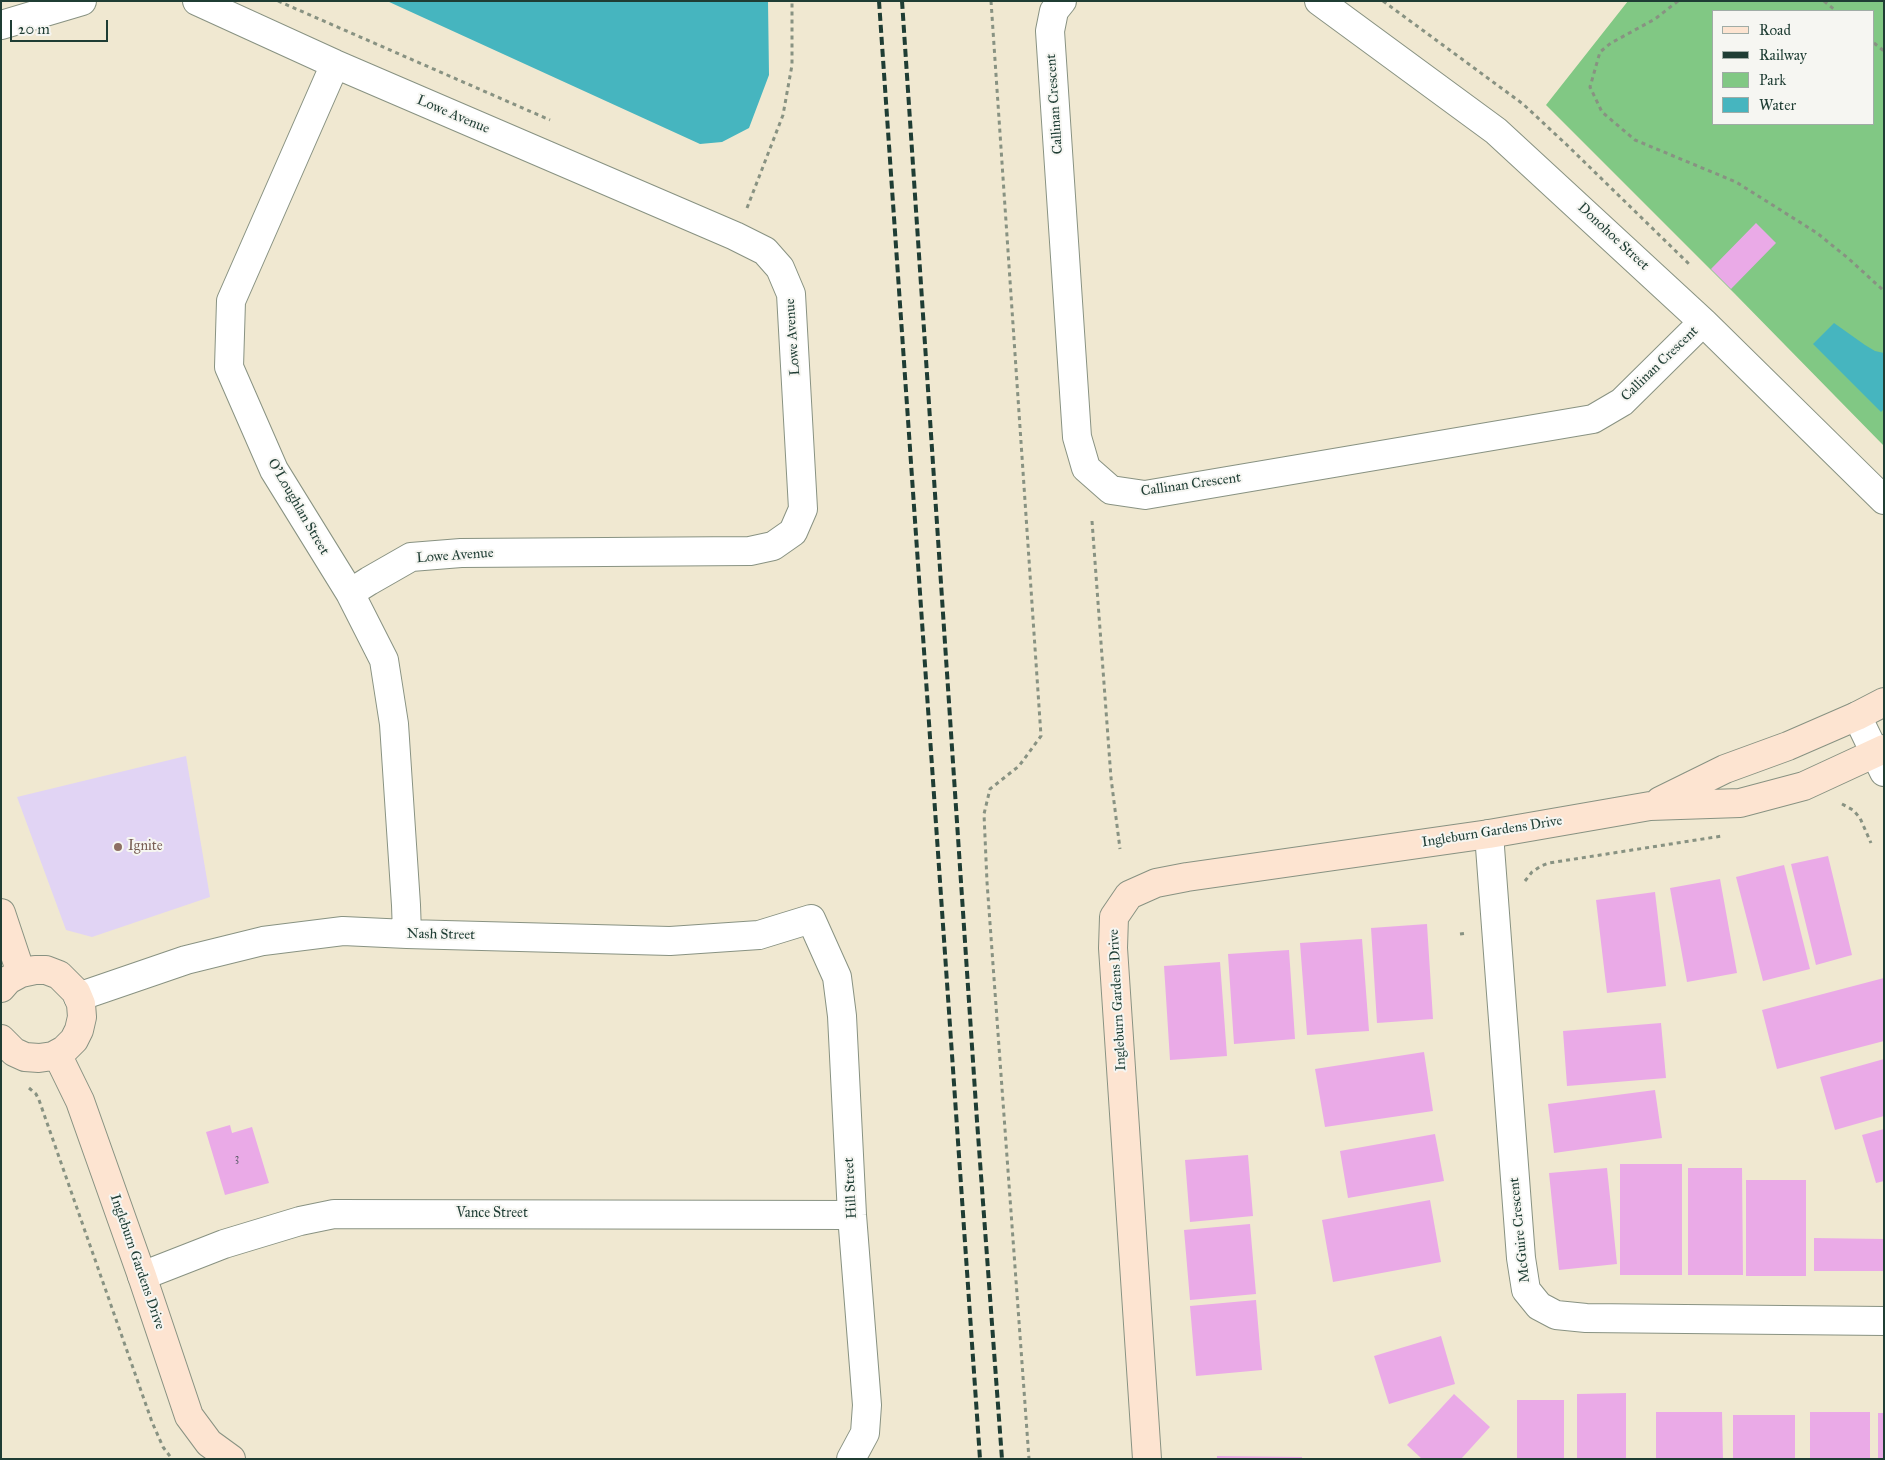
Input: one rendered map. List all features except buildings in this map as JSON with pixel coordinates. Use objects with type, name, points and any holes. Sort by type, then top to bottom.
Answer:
[{"type":"street","points":[[1,25],[82,1]]},
{"type":"street","name":"Lowe Avenue","points":[[197,1],[335,64],[726,232],[765,251],[780,268],[791,294],[803,509],[792,532],[773,546],[750,551],[461,553],[412,558],[369,581],[350,594]]},
{"type":"street","name":"Callinan Crescent","points":[[1062,1],[1054,11],[1050,31],[1077,437],[1086,468],[1111,490],[1145,495],[1593,419],[1622,402],[1703,322]]},
{"type":"street","name":"Donohoe Street","points":[[1319,1],[1496,131],[1703,322],[1884,500]]},
{"type":"street","name":"O'Loughlan Street","points":[[335,64],[231,301],[229,367],[274,470],[350,594],[384,660],[394,724],[407,934]]},
{"type":"street","name":"Ingleburn Gardens Drive","points":[[1650,806],[1726,769],[1788,746],[1884,702]]},
{"type":"street","points":[[1857,716],[1881,758]]},
{"type":"street","name":"Ingleburn Gardens Drive","points":[[1147,1459],[1113,948],[1114,917],[1129,894],[1156,883],[1186,877],[1489,834],[1650,806],[1740,802],[1804,786],[1881,758]]},
{"type":"street","name":"McGuire Crescent","points":[[1489,834],[1521,1258],[1526,1290],[1539,1306],[1556,1315],[1586,1318],[1884,1321]]},
{"type":"street","points":[[1,913],[11,980],[35,970],[46,970],[59,975],[68,982],[78,998],[82,1017],[74,1040],[57,1054],[39,1058],[25,1057],[14,1052],[1,1039]]},
{"type":"street","name":"Nash Street","points":[[78,998],[186,960],[263,941],[343,931],[670,941],[759,935],[810,919]]},
{"type":"street","name":"Hill Street","points":[[810,919],[837,977],[842,1016],[852,1215],[867,1405],[865,1432],[851,1459]]},
{"type":"street","name":"Ingleburn Gardens Drive","points":[[57,1054],[80,1101],[190,1416],[208,1444],[232,1459]]},
{"type":"street","name":"Vance Street","points":[[142,1276],[224,1244],[300,1221],[334,1214],[852,1215]]},
{"type":"path","points":[[278,1],[558,124]]},
{"type":"path","points":[[738,203],[748,207],[782,115],[792,65],[792,1]]},
{"type":"path","points":[[991,1],[1041,736],[1019,766],[990,789],[984,814],[987,882],[1029,1459]]},
{"type":"path","points":[[1678,1],[1655,19],[1611,43],[1600,52],[1590,87],[1602,112],[1635,140],[1736,182],[1817,233],[1850,259],[1884,291]]},
{"type":"path","points":[[1824,1],[1835,10]]},
{"type":"path","points":[[1092,521],[1111,778],[1120,849]]},
{"type":"path","points":[[1836,802],[1845,804],[1860,818],[1871,843]]},
{"type":"path","points":[[1522,889],[1525,880],[1532,872],[1550,863],[1723,836]]},
{"type":"path","points":[[23,1085],[36,1094],[39,1100],[152,1422],[163,1447],[172,1459]]},
{"type":"shaded area","name":"Ignite","points":[[186,756],[210,897],[92,937],[66,930],[17,797]]},
{"type":"green space","points":[[1628,1],[1884,2],[1884,446],[1546,105]]},
{"type":"water","points":[[387,1],[768,1],[769,75],[749,128],[722,142],[700,144]]},
{"type":"water","points":[[1834,323],[1875,351],[1884,353],[1884,409],[1881,412],[1813,344]]},
{"type":"railway","points":[[879,1],[980,1459]]},
{"type":"railway","points":[[902,1],[977,1121],[1002,1459]]},
{"type":"place","name":"Ignite","points":[[118,847]]}]
